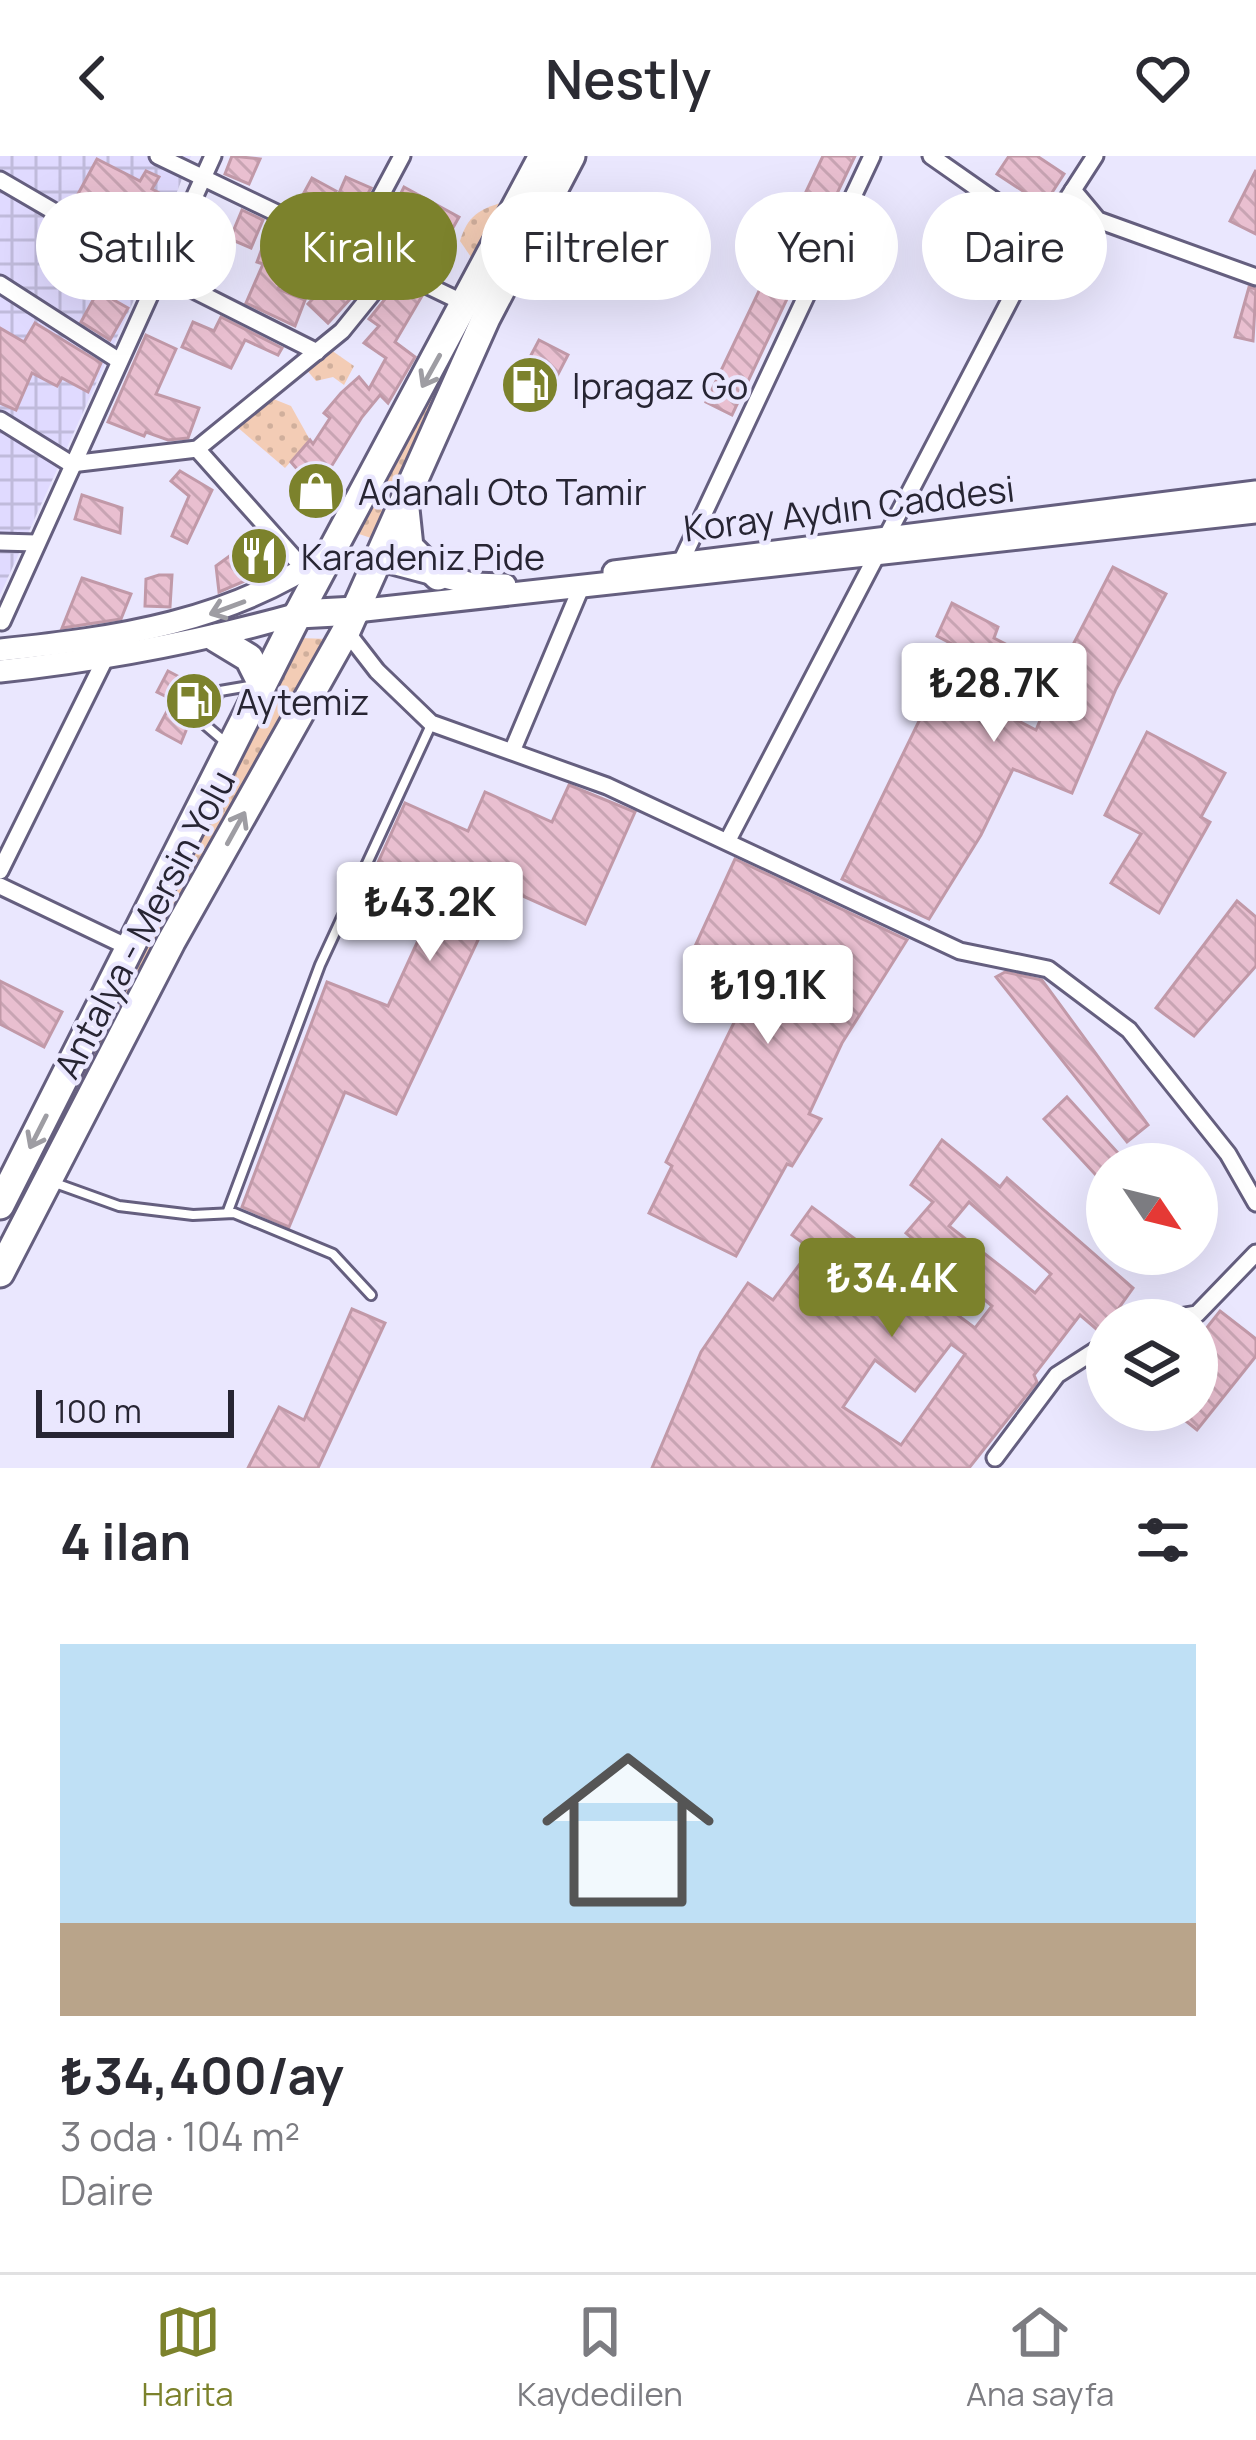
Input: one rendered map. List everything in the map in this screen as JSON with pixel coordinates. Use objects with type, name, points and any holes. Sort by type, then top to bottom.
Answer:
[{"type":"highway","name":"Antalya - Mersin Yolu","points":[[3,1192],[132,949],[298,614],[543,156]]},
{"type":"highway","name":"Antalya - Mersin Yolu","points":[[0,1273],[172,942],[351,621],[486,318],[571,156]]},
{"type":"highway","points":[[405,504],[409,548],[438,576]]},
{"type":"highway","points":[[330,553],[381,560]]},
{"type":"highway","points":[[298,614],[351,621]]},
{"type":"highway","points":[[216,638],[249,658],[262,684]]},
{"type":"main road","name":"Koray Aydın Caddesi","points":[[381,560],[438,576],[507,585],[681,562],[884,545],[1256,492]]},
{"type":"main road","points":[[351,621],[884,545],[1256,512]]},
{"type":"main road","points":[[11,649],[104,639],[212,614],[304,571],[330,553]]},
{"type":"main road","points":[[0,670],[105,659],[216,638],[298,614]]},
{"type":"street","points":[[158,156],[260,206]]},
{"type":"street","points":[[196,192],[213,156]]},
{"type":"street","points":[[383,192],[402,156]]},
{"type":"street","points":[[681,562],[872,156]]},
{"type":"street","points":[[931,156],[982,192]]},
{"type":"street","points":[[1095,156],[1073,190],[1098,220],[1256,277]]},
{"type":"street","points":[[0,179],[36,200]]},
{"type":"street","points":[[0,284],[118,360]]},
{"type":"street","points":[[11,649],[1,624],[145,300]]},
{"type":"street","points":[[214,300],[317,352]]},
{"type":"street","points":[[0,420],[71,464],[197,449],[317,352],[369,300]]},
{"type":"street","points":[[457,300],[467,305]]},
{"type":"street","points":[[728,840],[1010,300]]},
{"type":"street","points":[[197,449],[304,571]]},
{"type":"street","points":[[0,542],[36,543]]},
{"type":"street","points":[[513,749],[580,590]]},
{"type":"street","points":[[351,621],[377,671],[431,724],[513,749],[728,840],[960,951],[1048,968],[1130,1030],[1228,1154],[1256,1203]]},
{"type":"street","points":[[0,871],[105,659]]},
{"type":"street","points":[[0,886],[132,949]]},
{"type":"street","points":[[1212,1299],[1256,1252]]},
{"type":"street","points":[[995,1458],[1058,1376],[1086,1357]]},
{"type":"lane","points":[[228,1211],[320,965],[431,724]]},
{"type":"lane","points":[[48,1180],[119,1206],[193,1215],[228,1211],[333,1254],[370,1295]]},
{"type":"shaded area","points":[[0,156],[191,156],[177,192],[36,192],[36,300],[134,300],[0,595]]},
{"type":"shaded area","points":[[481,211],[481,245],[473,260],[460,241],[471,219]]},
{"type":"shaded area","points":[[481,291],[481,300],[487,300],[377,540],[353,532]]},
{"type":"shaded area","points":[[331,350],[354,366],[344,385],[333,377],[316,381],[306,369]]},
{"type":"shaded area","points":[[271,398],[291,406],[310,440],[285,468],[236,426]]},
{"type":"shaded area","points":[[298,638],[330,639],[86,1085],[79,1080]]},
{"type":"building","points":[[232,156],[260,159],[249,184],[225,174]]},
{"type":"building","points":[[823,156],[855,156],[838,192],[806,192]]},
{"type":"building","points":[[1009,156],[1037,156],[1064,174],[1052,192],[1024,192],[997,174]]},
{"type":"building","points":[[97,159],[140,181],[146,171],[159,177],[152,189],[158,192],[79,192]]},
{"type":"building","points":[[1256,170],[1256,234],[1230,221]]},
{"type":"building","points":[[346,177],[371,188],[369,192],[339,192]]},
{"type":"building","points":[[312,178],[336,191],[335,192],[304,192]]},
{"type":"building","points":[[242,210],[260,219],[251,248],[236,242]]},
{"type":"building","points":[[260,271],[260,300],[305,300],[295,326],[246,303]]},
{"type":"building","points":[[1249,287],[1256,289],[1253,341],[1235,337]]},
{"type":"building","points":[[93,300],[114,300],[128,308],[110,340],[81,322]]},
{"type":"building","points":[[312,300],[349,300],[328,323],[308,304]]},
{"type":"building","points":[[384,300],[420,300],[395,342],[415,357],[388,403],[380,395],[362,417],[316,491],[291,462],[310,440],[313,444],[330,418],[324,413],[341,393],[359,377],[369,389],[386,358],[364,343],[379,326],[369,319]]},
{"type":"building","points":[[755,300],[786,300],[732,415],[706,402]]},
{"type":"building","points":[[221,317],[282,348],[278,355],[245,340],[231,368],[182,347],[193,322],[214,331]]},
{"type":"building","points":[[35,323],[101,363],[88,392],[62,378],[57,386],[32,373],[16,410],[0,403],[0,328],[24,342]]},
{"type":"building","points":[[146,335],[176,349],[156,394],[199,408],[188,438],[168,440],[146,432],[144,436],[108,422]]},
{"type":"building","points":[[539,340],[568,355],[541,407],[503,389],[509,373],[520,376]]},
{"type":"building","points":[[180,471],[212,490],[187,543],[172,536],[189,496],[171,481]]},
{"type":"building","points":[[82,495],[122,508],[120,533],[75,519]]},
{"type":"building","points":[[257,536],[278,560],[261,574],[219,592],[216,566]]},
{"type":"building","points":[[1113,567],[1166,594],[1116,689],[1072,793],[1013,769],[981,835],[929,919],[842,879],[939,680],[1036,730],[1046,706],[983,672],[988,663],[937,636],[952,603],[998,627],[994,638],[1059,672]]},
{"type":"building","points":[[172,575],[170,607],[145,606],[146,579]]},
{"type":"building","points":[[82,578],[131,594],[121,619],[62,628]]},
{"type":"building","points":[[168,671],[210,693],[199,713],[194,711],[181,743],[157,730],[173,700],[157,692]]},
{"type":"building","points":[[1147,732],[1225,773],[1201,817],[1210,822],[1159,913],[1111,883],[1141,834],[1105,815]]},
{"type":"building","points":[[569,785],[635,812],[585,924],[503,887],[396,1114],[345,1092],[289,1227],[242,1207],[327,982],[388,1006],[439,895],[376,867],[405,803],[468,831],[485,792],[552,822]]},
{"type":"building","points":[[735,859],[907,940],[842,1043],[809,1114],[821,1119],[792,1166],[787,1164],[736,1256],[649,1213],[672,1166],[666,1162],[746,998],[749,981],[691,955]]},
{"type":"building","points":[[1237,901],[1256,917],[1256,966],[1194,1036],[1156,1008]]},
{"type":"building","points":[[1005,972],[1042,980],[1148,1125],[1127,1142],[996,977]]},
{"type":"building","points":[[0,981],[62,1012],[44,1047],[0,1024]]},
{"type":"building","points":[[1067,1097],[1109,1143],[1086,1143],[1086,1164],[1044,1119]]},
{"type":"building","points":[[942,1140],[1000,1187],[1007,1178],[1086,1247],[1086,1275],[1118,1275],[1133,1288],[1125,1299],[1086,1299],[1086,1320],[1080,1315],[1034,1375],[1037,1382],[969,1468],[652,1468],[701,1352],[748,1283],[773,1300],[811,1249],[792,1235],[812,1207],[975,1328],[992,1306],[906,1233],[933,1202],[911,1185]],"holes":[[[969,1202],[1051,1274],[1035,1293],[949,1226]],[[951,1344],[965,1354],[901,1445],[843,1407],[875,1360],[915,1391]]]},
{"type":"building","points":[[352,1309],[385,1323],[318,1468],[248,1468],[279,1407],[304,1420]]},
{"type":"building","points":[[1218,1314],[1256,1339],[1256,1356],[1218,1404]]},
{"type":"place","name":"Ipragaz Go","points":[[530,385]]},
{"type":"place","name":"Adanalı Oto Tamir","points":[[316,491]]},
{"type":"place","name":"Karadeniz Pide","points":[[259,556]]},
{"type":"place","name":"Aytemiz","points":[[194,701]]}]
